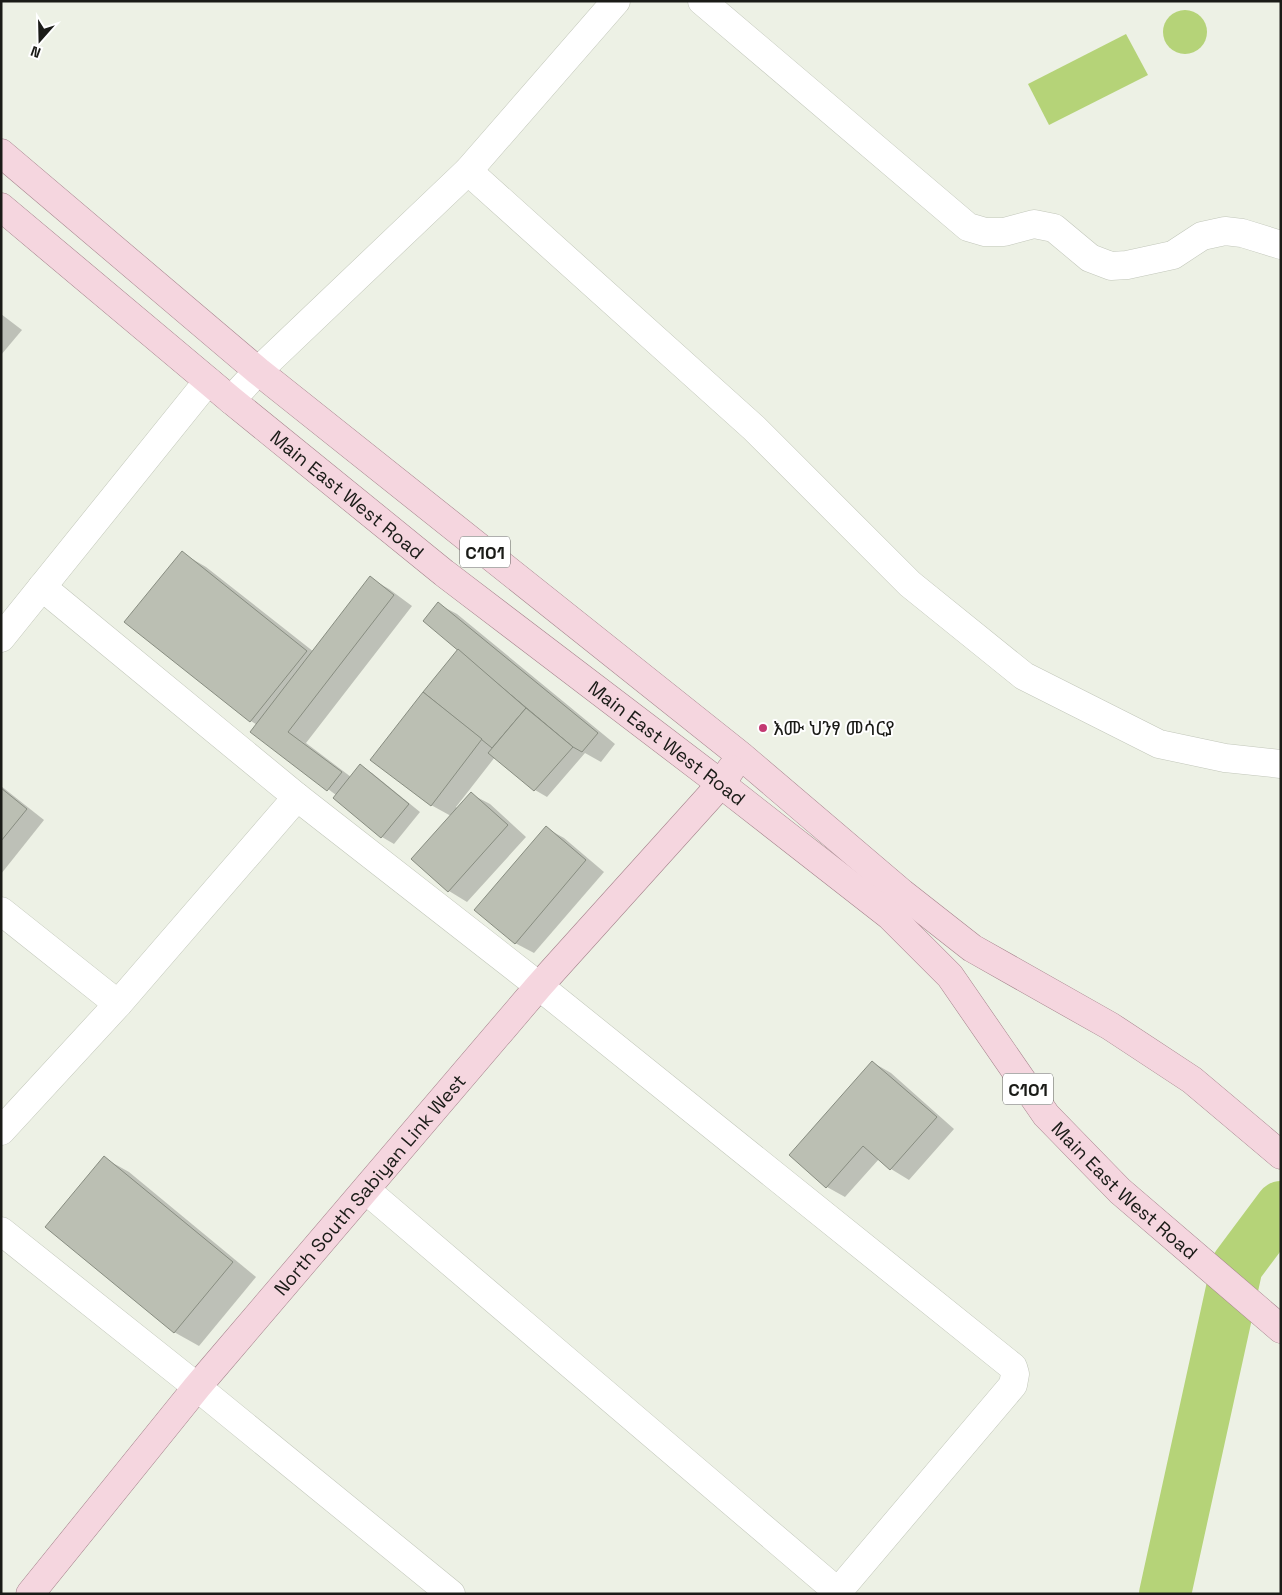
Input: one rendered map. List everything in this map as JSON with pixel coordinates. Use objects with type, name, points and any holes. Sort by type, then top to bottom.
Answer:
[{"type":"main road","name":"Main East West Road","points":[[1,153],[258,371],[740,755],[902,893],[972,948],[1110,1026],[1192,1080],[1281,1155]]},
{"type":"main road","points":[[8,213],[43,188]]},
{"type":"main road","name":"Main East West Road","points":[[8,213],[231,400],[444,573],[722,784],[890,916],[950,976],[1046,1115],[1120,1191],[1281,1329]]},
{"type":"main road","points":[[444,573],[473,542]]},
{"type":"main road","name":"North South Sabiyan Link West","points":[[30,1594],[197,1387],[540,986],[722,784],[740,755]]},
{"type":"street","points":[[231,400],[258,371],[468,171],[616,1]]},
{"type":"street","points":[[702,1],[968,227],[985,232],[1004,232],[1034,224],[1054,228],[1090,258],[1111,266],[1127,265],[1173,255],[1202,236],[1225,231],[1242,233],[1281,245]]},
{"type":"street","points":[[468,171],[754,428],[910,584],[1024,676],[1159,744],[1225,758],[1281,764]]},
{"type":"street","points":[[1,638],[208,381]]},
{"type":"street","points":[[42,587],[297,797],[540,986],[1012,1368],[1015,1374],[1013,1385],[837,1593],[366,1190]]},
{"type":"street","points":[[1,1130],[118,1004],[297,797]]},
{"type":"street","points":[[1,910],[118,1004]]},
{"type":"street","points":[[1,1231],[197,1387],[451,1594]]},
{"type":"shaded area","points":[[1189,10],[1201,16],[1206,23],[1206,41],[1201,48],[1194,53],[1181,54],[1169,48],[1164,41],[1163,28],[1169,16],[1176,11]]},
{"type":"shaded area","points":[[1126,34],[1148,75],[1049,125],[1028,84]]},
{"type":"building","points":[[182,551],[307,651],[250,722],[124,622]]},
{"type":"building","points":[[370,576],[394,595],[288,732],[342,772],[327,791],[250,732]]},
{"type":"building","points":[[438,602],[598,733],[582,752],[573,747],[423,621]]},
{"type":"building","points":[[458,649],[526,708],[492,748],[423,692]]},
{"type":"building","points":[[423,692],[482,739],[431,806],[370,760]]},
{"type":"building","points":[[526,708],[573,747],[534,791],[488,753]]},
{"type":"building","points":[[360,764],[409,804],[381,838],[333,798]]},
{"type":"building","points":[[1,788],[27,809],[1,841]]},
{"type":"building","points":[[471,792],[508,825],[448,892],[411,859]]},
{"type":"building","points":[[546,826],[586,860],[515,944],[474,910]]},
{"type":"building","points":[[872,1061],[937,1117],[890,1170],[863,1146],[826,1188],[789,1155]]},
{"type":"building","points":[[104,1156],[233,1262],[174,1333],[45,1227]]},
{"type":"waterway","points":[[1165,1594],[1237,1266],[1281,1207]]},
{"type":"place","name":"እሙ ህንፃ መሳርያ","points":[[763,728]]}]
